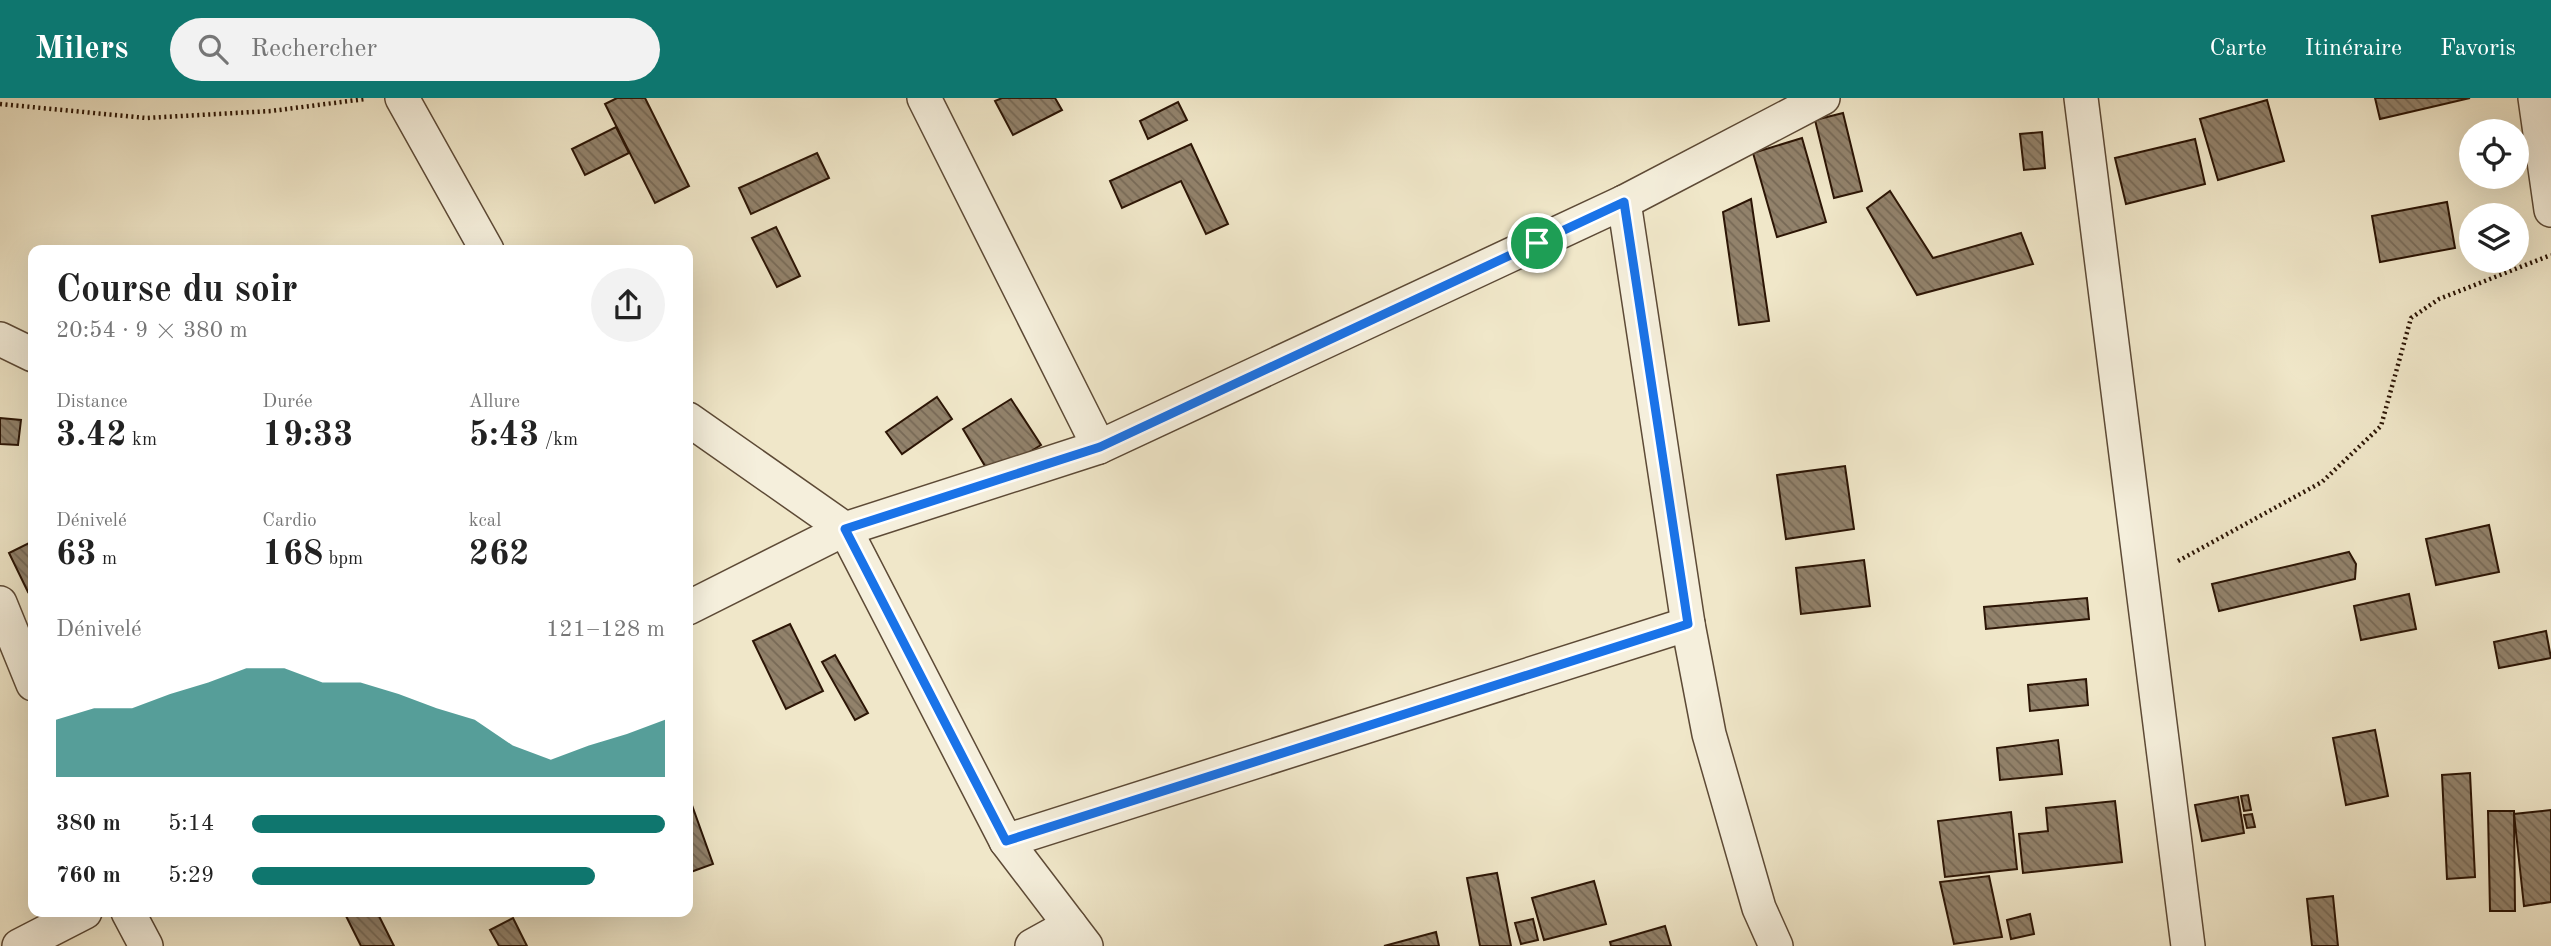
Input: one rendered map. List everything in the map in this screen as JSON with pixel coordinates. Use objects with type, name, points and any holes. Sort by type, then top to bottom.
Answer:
[{"type":"street","points":[[402,98],[484,245]]},
{"type":"street","points":[[924,98],[1100,447]]},
{"type":"street","points":[[693,605],[845,529],[1100,447],[1624,202],[1823,98]]},
{"type":"street","points":[[2081,98],[2188,946]]},
{"type":"street","points":[[2535,98],[2551,210]]},
{"type":"street","points":[[1624,202],[1688,624],[1709,734],[1759,908],[1776,946]]},
{"type":"street","points":[[0,339],[28,353]]},
{"type":"street","points":[[693,423],[845,529],[1006,841],[1078,936],[1032,946]]},
{"type":"street","points":[[0,603],[28,672]]},
{"type":"street","points":[[1006,841],[1688,624]]},
{"type":"street","points":[[19,946],[75,917]]},
{"type":"street","points":[[131,917],[146,946]]},
{"type":"path","points":[[0,104],[146,118],[271,111],[376,98]]},
{"type":"path","points":[[2143,580],[2322,482],[2381,426],[2411,318],[2440,299],[2551,255]]},
{"type":"building","points":[[617,98],[645,98],[689,186],[655,203],[605,104]]},
{"type":"building","points":[[1002,98],[1055,98],[1062,110],[1013,135],[995,101]]},
{"type":"building","points":[[2375,98],[2470,98],[2380,119]]},
{"type":"building","points":[[2267,100],[2284,161],[2218,180],[2200,119]]},
{"type":"building","points":[[1178,102],[1187,120],[1148,139],[1140,121]]},
{"type":"building","points":[[1843,113],[1862,191],[1834,198],[1815,120]]},
{"type":"building","points":[[616,127],[629,153],[585,175],[572,149]]},
{"type":"building","points":[[2042,132],[2045,168],[2024,170],[2020,134]]},
{"type":"building","points":[[1802,138],[1826,222],[1777,237],[1753,153]]},
{"type":"building","points":[[2195,139],[2205,184],[2126,204],[2115,158]]},
{"type":"building","points":[[1191,144],[1228,224],[1206,234],[1181,181],[1122,208],[1110,181]]},
{"type":"building","points":[[817,153],[829,178],[751,214],[739,188]]},
{"type":"building","points":[[1890,191],[1933,258],[2021,233],[2033,264],[1917,295],[1867,208]]},
{"type":"building","points":[[1751,199],[1769,321],[1739,325],[1723,212]]},
{"type":"building","points":[[2447,202],[2455,248],[2380,262],[2372,216]]},
{"type":"building","points":[[776,227],[800,276],[777,287],[752,238]]},
{"type":"building","points":[[937,397],[952,419],[902,454],[886,432]]},
{"type":"building","points":[[1011,399],[1041,445],[991,476],[963,429]]},
{"type":"building","points":[[0,418],[21,420],[18,445],[0,444]]},
{"type":"building","points":[[1845,466],[1854,529],[1786,539],[1777,475]]},
{"type":"building","points":[[2489,525],[2499,572],[2436,585],[2426,539]]},
{"type":"building","points":[[28,544],[28,592],[9,553]]},
{"type":"building","points":[[2349,552],[2356,564],[2355,579],[2219,611],[2212,584]]},
{"type":"building","points":[[1864,560],[1870,606],[1801,614],[1796,568]]},
{"type":"building","points":[[2409,594],[2416,629],[2361,640],[2354,606]]},
{"type":"building","points":[[2087,598],[2089,619],[1986,629],[1984,607]]},
{"type":"building","points":[[790,624],[823,691],[786,709],[753,641]]},
{"type":"building","points":[[2546,631],[2551,658],[2499,668],[2494,642]]},
{"type":"building","points":[[835,655],[868,713],[855,720],[822,662]]},
{"type":"building","points":[[2086,679],[2088,705],[2030,711],[2028,685]]},
{"type":"building","points":[[2375,730],[2388,796],[2346,805],[2333,738]]},
{"type":"building","points":[[2058,740],[2062,774],[2000,780],[1997,748]]},
{"type":"building","points":[[2470,773],[2475,877],[2447,879],[2442,775]]},
{"type":"building","points":[[2248,795],[2251,810],[2244,811],[2241,796]]},
{"type":"building","points":[[2238,797],[2244,833],[2202,841],[2195,805]]},
{"type":"building","points":[[2115,801],[2122,862],[2023,873],[2019,834],[2048,831],[2046,808]]},
{"type":"building","points":[[693,808],[713,864],[693,871]]},
{"type":"building","points":[[2551,810],[2551,902],[2524,906],[2514,814]]},
{"type":"building","points":[[2488,811],[2514,811],[2515,911],[2490,911]]},
{"type":"building","points":[[2011,812],[2017,869],[1945,877],[1938,821]]},
{"type":"building","points":[[2252,814],[2255,827],[2247,828],[2244,815]]},
{"type":"building","points":[[1497,873],[1511,946],[1480,946],[1467,878]]},
{"type":"building","points":[[1989,876],[2002,937],[1954,944],[1940,882]]},
{"type":"building","points":[[1594,881],[1606,924],[1544,940],[1532,898]]},
{"type":"building","points":[[2333,896],[2338,946],[2312,946],[2307,899]]},
{"type":"building","points":[[2030,914],[2034,934],[2011,939],[2007,920]]},
{"type":"building","points":[[346,917],[380,917],[394,946],[361,946]]},
{"type":"building","points":[[513,918],[527,946],[499,946],[490,930]]},
{"type":"building","points":[[1533,919],[1538,940],[1521,944],[1515,923]]},
{"type":"building","points":[[1665,926],[1671,946],[1611,946],[1610,942]]},
{"type":"building","points":[[1436,932],[1439,946],[1384,946]]},
{"type":"route","points":[[1624,202],[1688,624],[1006,841],[845,529],[1100,447],[1537,243],[1624,202]]}]
